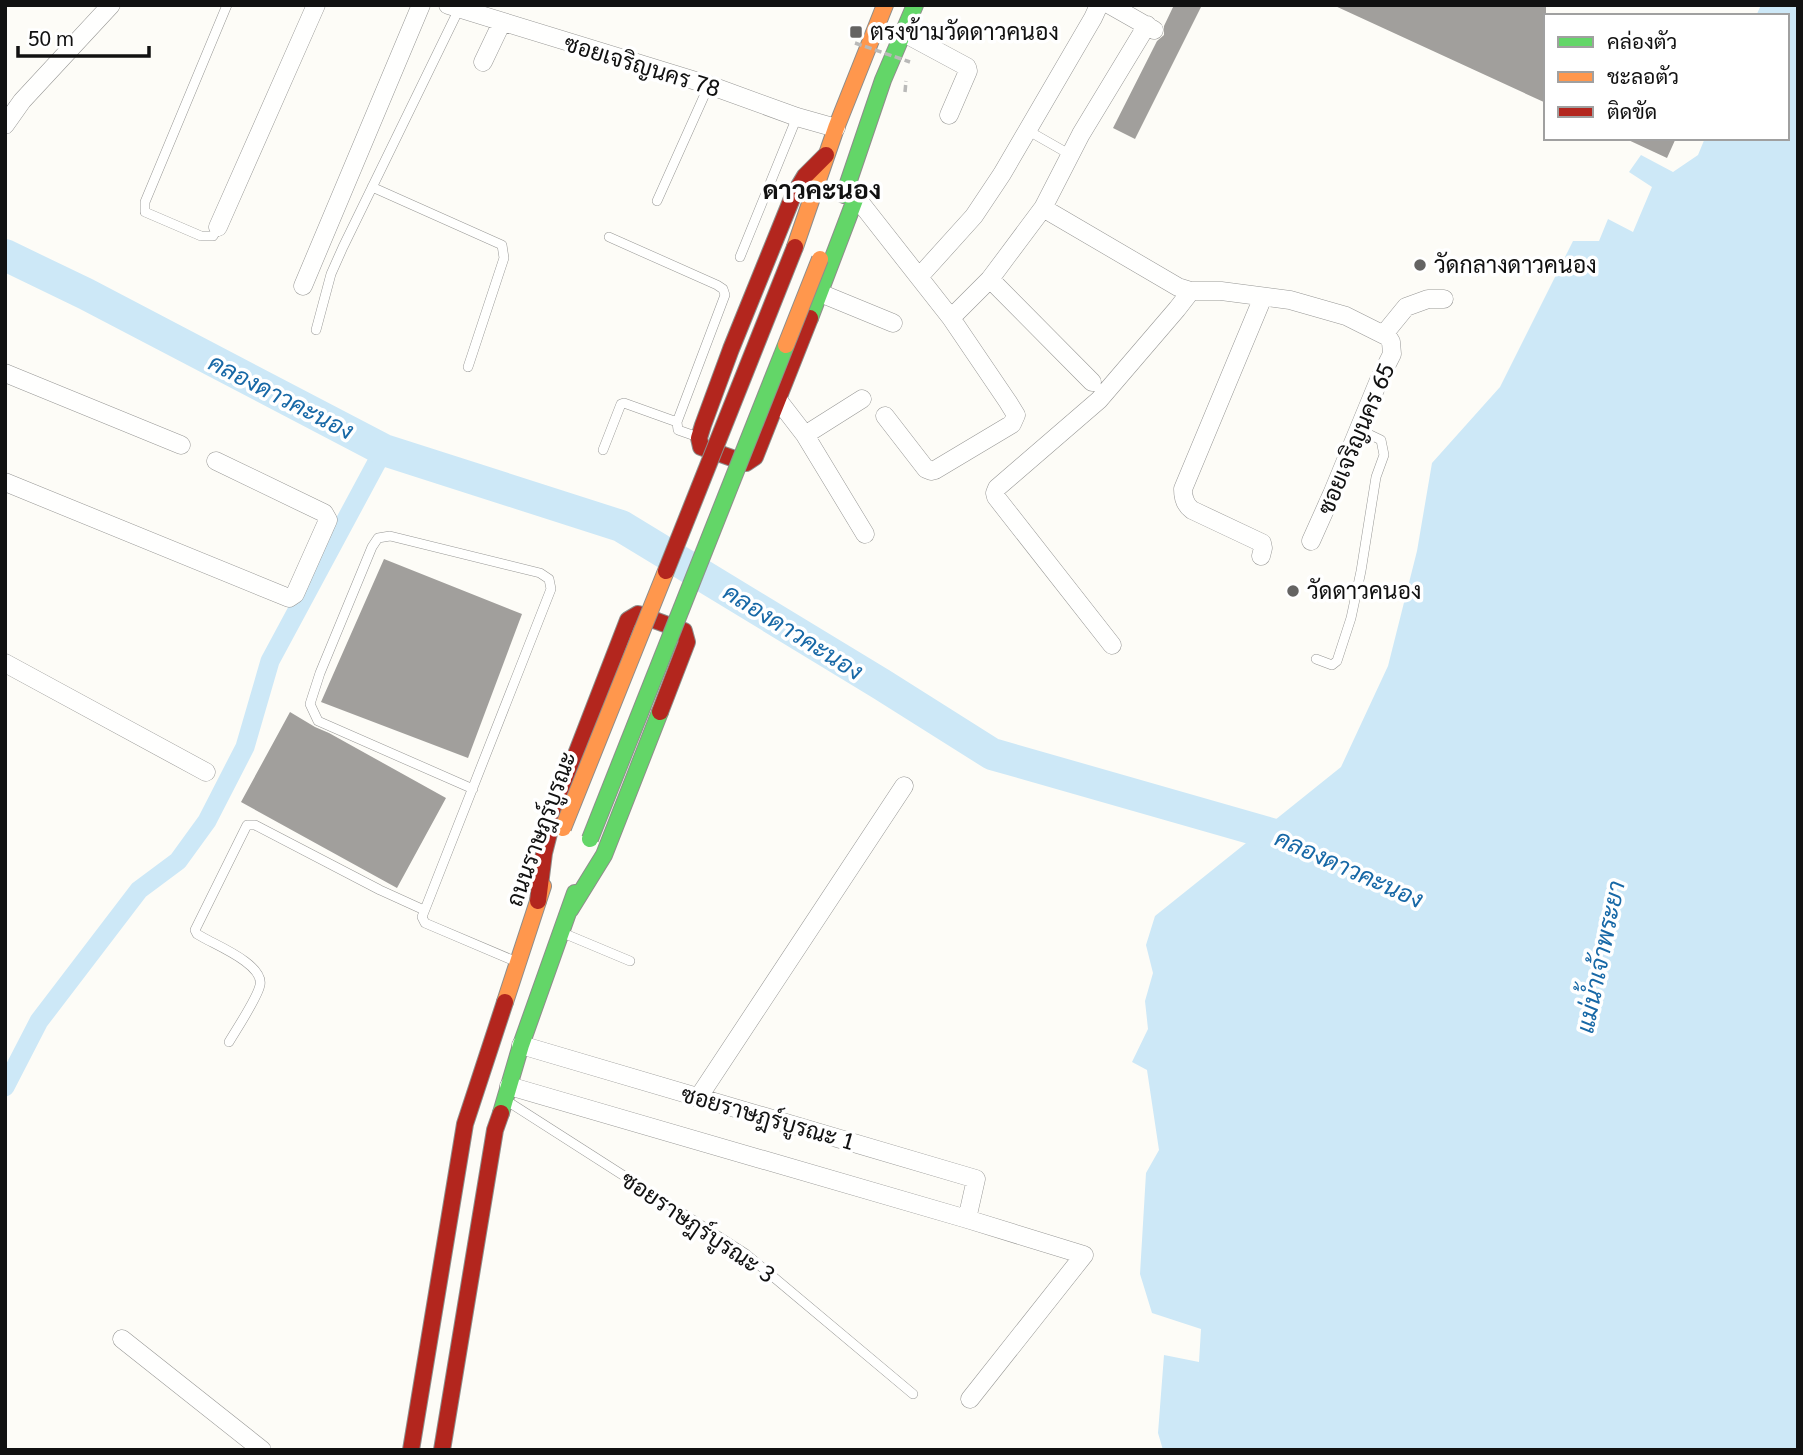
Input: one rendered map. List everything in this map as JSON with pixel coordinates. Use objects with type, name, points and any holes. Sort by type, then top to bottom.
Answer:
[{"type":"main road","name":"ถนนราษฎร์บูรณะ","points":[[411,1450],[465,1124],[538,901],[563,828],[795,247],[836,128],[885,5]]},
{"type":"main road","points":[[826,155],[805,176],[793,196],[731,349],[699,438],[701,447],[746,463],[755,457],[820,293],[883,80],[915,5]]},
{"type":"main road","points":[[442,1450],[495,1130],[521,1045],[570,910],[590,839],[820,259],[852,189]]},
{"type":"main road","points":[[538,901],[542,860],[556,806],[628,620],[638,614],[684,631],[687,642],[604,855],[570,910]]},
{"type":"main road","points":[[441,1270],[471,1275]]},
{"type":"street","points":[[5,125],[22,101],[111,5]]},
{"type":"street","points":[[218,227],[316,5]]},
{"type":"street","points":[[303,286],[421,5]]},
{"type":"street","points":[[919,277],[974,216],[1002,174],[1099,5]]},
{"type":"street","points":[[951,318],[990,279],[1042,208],[1069,154],[1151,28],[1110,5]]},
{"type":"street","name":"ซอยเจริญนคร 78","points":[[462,8],[709,85],[836,128]]},
{"type":"street","points":[[484,62],[502,22]]},
{"type":"street","points":[[902,32],[967,67],[968,71],[949,115]]},
{"type":"street","points":[[852,189],[951,318],[1016,415],[1012,424],[930,471],[885,415]]},
{"type":"street","name":"ซอยเจริญนคร 65","points":[[1042,208],[1178,287],[1191,291],[1221,291],[1290,300],[1346,316],[1384,334],[1391,342],[1392,354],[1311,541]]},
{"type":"street","points":[[990,279],[1092,382]]},
{"type":"street","points":[[1112,645],[995,493],[997,488],[1099,400],[1191,291]]},
{"type":"street","points":[[820,293],[893,323]]},
{"type":"street","points":[[1261,556],[1263,545],[1260,541],[1190,509],[1184,500],[1183,489],[1263,298]]},
{"type":"street","points":[[1384,334],[1406,307],[1428,299],[1444,299]]},
{"type":"street","points":[[5,373],[181,445]]},
{"type":"street","points":[[805,435],[862,399]]},
{"type":"street","points":[[778,400],[805,435],[865,534]]},
{"type":"street","points":[[5,482],[289,598],[295,594],[328,520],[324,513],[216,461]]},
{"type":"street","points":[[5,663],[206,772]]},
{"type":"street","points":[[698,1098],[904,786]]},
{"type":"street","name":"ซอยราษฎร์บูรณะ 1","points":[[521,1045],[976,1180],[967,1219]]},
{"type":"street","name":"ซอยราษฎร์บูรณะ 1","points":[[507,1093],[967,1219],[1084,1255],[970,1399]]},
{"type":"street","points":[[122,1339],[262,1450]]},
{"type":"lane","points":[[218,227],[213,236],[201,236],[145,212],[145,202],[227,5]]},
{"type":"lane","points":[[316,330],[331,274],[462,8]]},
{"type":"lane","points":[[657,201],[709,85]]},
{"type":"lane","points":[[740,257],[797,117]]},
{"type":"lane","points":[[1027,130],[1069,154]]},
{"type":"lane","points":[[372,187],[502,245],[504,258],[468,367]]},
{"type":"lane","points":[[609,237],[723,289],[725,295],[677,422],[678,430],[699,438]]},
{"type":"lane","points":[[603,450],[621,404],[677,422]]},
{"type":"lane","points":[[1316,659],[1332,665],[1337,660],[1351,618],[1376,477],[1384,455],[1381,440],[1358,429]]},
{"type":"lane","points":[[472,789],[318,721],[310,704],[320,673],[378,538],[390,536],[540,573],[549,579],[551,589],[422,917],[425,923],[519,963]]},
{"type":"lane","points":[[229,1042],[257,994],[260,979],[246,961],[197,934],[195,930],[247,825],[255,825],[424,910]]},
{"type":"lane","points":[[562,933],[630,961]]},
{"type":"lane","name":"ซอยราษฎร์บูรณะ 3","points":[[507,1093],[746,1255],[912,1394]]},
{"type":"path","points":[[855,43],[909,62]]},
{"type":"water","name":"แม่น้ำเจ้าพระยา","points":[[1761,5],[1798,5],[1798,1450],[1163,1450],[1158,1433],[1164,1355],[1199,1362],[1201,1329],[1152,1313],[1140,1274],[1146,1173],[1159,1150],[1147,1070],[1132,1062],[1148,1029],[1145,1001],[1153,973],[1146,945],[1155,916],[1341,767],[1388,666],[1417,551],[1432,463],[1500,387],[1573,241],[1599,241],[1608,219],[1633,232],[1652,187],[1629,172],[1641,155],[1673,172],[1698,155],[1704,140],[1789,140],[1789,14],[1757,14]]},
{"type":"building","points":[[1174,5],[1202,5],[1135,139],[1113,128],[1157,41],[1164,35],[1164,26]]},
{"type":"building","points":[[1333,5],[1546,5],[1544,102]]},
{"type":"building","points":[[1628,140],[1675,140],[1667,158]]},
{"type":"building","points":[[384,559],[522,614],[468,758],[321,702]]},
{"type":"building","points":[[290,712],[446,798],[397,888],[241,802]]},
{"type":"waterway","name":"คลองดาวคะนอง","points":[[5,255],[86,294],[384,450],[621,526],[992,754],[1303,843]]},
{"type":"waterway","points":[[5,1087],[39,1021],[139,890],[178,861],[207,821],[245,747],[270,661],[384,449]]},
{"type":"traffic: fast","points":[[844,195],[883,80],[915,5]]},
{"type":"traffic: fast","points":[[810,318],[856,197],[849,181]]},
{"type":"traffic: fast","points":[[590,839],[786,345]]},
{"type":"traffic: fast","points":[[570,910],[604,855],[660,712]]},
{"type":"traffic: fast","points":[[501,1113],[521,1045],[575,893]]},
{"type":"traffic: slow","points":[[795,247],[836,128],[885,5]]},
{"type":"traffic: slow","points":[[786,345],[820,259]]},
{"type":"traffic: slow","points":[[563,828],[666,571]]},
{"type":"traffic: slow","points":[[505,1002],[543,886]]},
{"type":"traffic: jam","points":[[810,318],[755,457],[746,463],[701,447],[699,438],[703,425],[793,196],[805,176],[826,155]]},
{"type":"traffic: jam","points":[[666,571],[795,247]]},
{"type":"traffic: jam","points":[[538,901],[544,853],[556,806],[628,620],[638,614],[684,631],[687,642],[660,712]]},
{"type":"traffic: jam","points":[[411,1450],[465,1124],[505,1002]]},
{"type":"traffic: jam","points":[[442,1450],[495,1130],[501,1113]]},
{"type":"place","name":"ตรงข้ามวัดดาวคนอง","points":[[856,32]]},
{"type":"place","name":"วัดกลางดาวคนอง","points":[[1420,265]]},
{"type":"place","name":"วัดดาวคนอง","points":[[1293,591]]},
{"type":"district","name":"ดาวคะนอง","points":[[822,190]]}]
